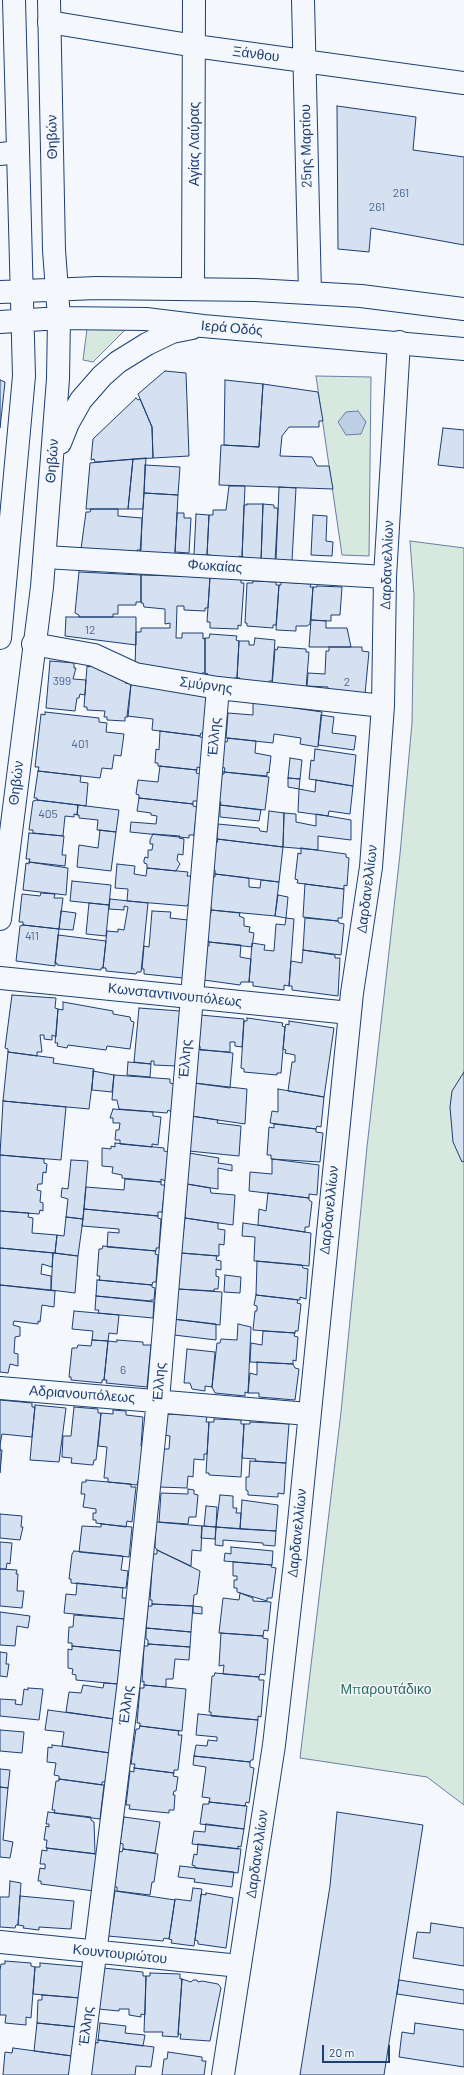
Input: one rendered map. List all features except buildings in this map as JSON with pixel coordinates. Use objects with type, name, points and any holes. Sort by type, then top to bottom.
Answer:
[{"type":"street","points":[[0,638],[24,376],[23,290],[9,153],[14,0]]},
{"type":"street","name":"Θηβών","points":[[0,919],[44,557],[58,379],[59,318],[58,288],[54,250],[49,0]]},
{"type":"street","name":"Αγίας Λαύρας","points":[[193,288],[194,0]]},
{"type":"street","name":"25ης Μαρτίου","points":[[303,0],[310,293]]},
{"type":"street","name":"Ξάνθου","points":[[49,22],[195,46],[464,83]]},
{"type":"street","points":[[0,292],[58,288],[193,288],[361,296],[464,310]]},
{"type":"street","name":"Ιερά Οδός","points":[[0,322],[59,318],[146,319],[202,326],[399,342],[464,349]]},
{"type":"street","points":[[50,492],[57,451],[68,423],[81,400],[102,376],[118,362],[154,341],[172,332],[202,326]]},
{"type":"street","name":"Δαρδανελλίων","points":[[223,2075],[274,1745],[295,1562],[308,1414],[350,1013],[371,867],[384,706],[385,577],[399,342]]},
{"type":"street","name":"Φωκαίας","points":[[44,557],[385,577]]},
{"type":"street","name":"Σμύρνης","points":[[33,644],[94,655],[135,674],[218,688],[384,706]]},
{"type":"street","name":"Έλλης","points":[[80,2075],[129,1681],[158,1400],[218,688]]},
{"type":"street","name":"Κωνσταντινουπόλεως","points":[[0,978],[326,1009],[350,1013]]},
{"type":"street","name":"Αδριανουπόλεως","points":[[0,1388],[158,1400],[308,1414]]},
{"type":"street","name":"Κουντουριώτου","points":[[0,1942],[240,1966]]},
{"type":"green space","points":[[110,328],[125,330],[93,362],[83,360],[87,329]]},
{"type":"green space","points":[[316,376],[371,377],[369,556],[342,555]]},
{"type":"green space","name":"Μπαρουτάδικο","points":[[410,541],[464,548],[464,1805],[427,1777],[300,1758],[341,1412],[367,1147],[400,854],[412,723],[414,595]]},
{"type":"water","points":[[358,411],[366,422],[361,434],[346,435],[338,422],[346,412]]}]
